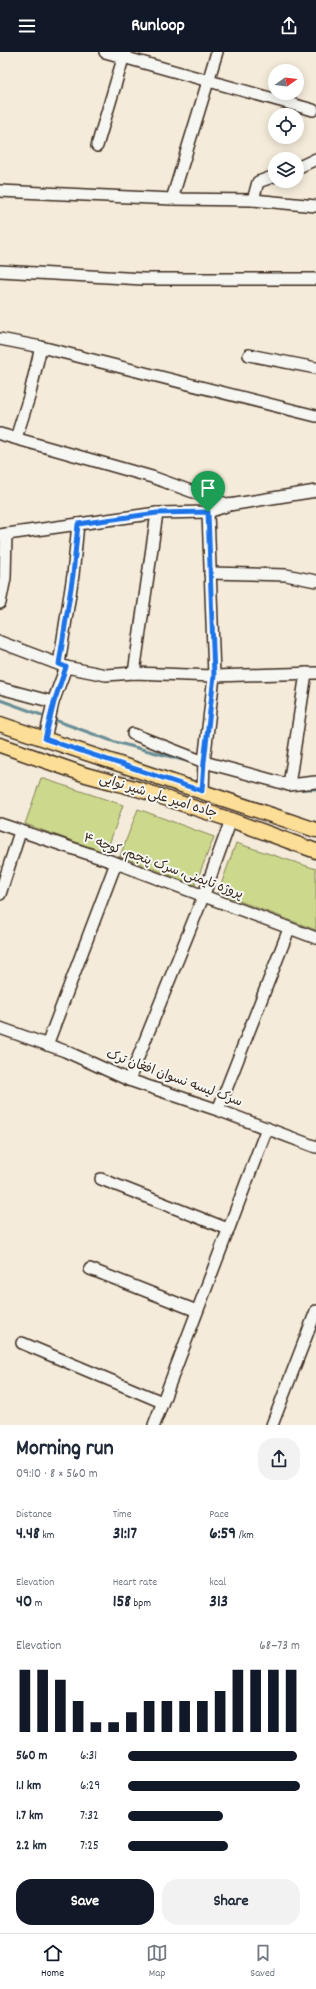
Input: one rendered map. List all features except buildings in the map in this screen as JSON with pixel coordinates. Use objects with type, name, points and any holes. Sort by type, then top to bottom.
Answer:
[{"type":"main road","points":[[0,724],[316,830]]},
{"type":"main road","name":"جاده امیر علی شیر نوایی","points":[[0,745],[86,775],[138,789],[231,820],[316,851]]},
{"type":"street","points":[[105,52],[125,55],[313,110]]},
{"type":"street","points":[[172,199],[217,52]]},
{"type":"street","points":[[96,146],[125,55]]},
{"type":"street","points":[[304,165],[316,159]]},
{"type":"street","points":[[253,200],[258,182],[268,178]]},
{"type":"street","points":[[0,191],[172,199],[253,200],[316,206]]},
{"type":"street","points":[[0,271],[143,279],[316,279]]},
{"type":"street","points":[[0,340],[41,347],[316,416]]},
{"type":"street","points":[[16,438],[29,397],[41,347]]},
{"type":"street","points":[[249,355],[316,368]]},
{"type":"street","points":[[0,434],[152,477],[229,505]]},
{"type":"street","points":[[0,603],[4,578],[3,534],[157,513],[208,512],[229,505],[316,491]]},
{"type":"street","points":[[202,791],[214,676],[208,512]]},
{"type":"street","points":[[134,672],[157,513]]},
{"type":"street","points":[[45,739],[62,665],[78,524]]},
{"type":"street","points":[[210,572],[286,575],[316,581]]},
{"type":"street","points":[[0,642],[62,665],[106,675],[134,672],[214,676],[311,673],[289,785]]},
{"type":"street","points":[[0,688],[54,702]]},
{"type":"street","points":[[133,734],[204,766],[289,785],[316,782]]},
{"type":"street","points":[[129,1080],[203,896],[231,820]]},
{"type":"street","name":"پروژه تایمنی، سرک پنجم، کوچه ۴","points":[[0,824],[116,864],[316,938]]},
{"type":"street","points":[[0,894],[20,832]]},
{"type":"street","points":[[47,1045],[116,864]]},
{"type":"street","points":[[218,1110],[289,929]]},
{"type":"street","name":"سرک لیسه نسوان افغان‌ ترک","points":[[0,1028],[47,1045],[129,1080],[315,1144]]},
{"type":"street","points":[[154,1425],[267,1128]]},
{"type":"street","points":[[101,1179],[228,1229]]},
{"type":"street","points":[[90,1269],[197,1311]]},
{"type":"street","points":[[272,1425],[316,1311]]},
{"type":"street","points":[[22,1343],[162,1402]]},
{"type":"green space","points":[[41,778],[123,805],[106,853],[25,824]]},
{"type":"green space","points":[[138,809],[214,837],[195,885],[120,856]]},
{"type":"green space","points":[[236,843],[316,869],[316,930],[218,893]]},
{"type":"waterway","points":[[0,700],[47,717]]},
{"type":"waterway","points":[[52,719],[115,742],[194,763]]},
{"type":"waterway","points":[[302,789],[316,789]]},
{"type":"route","points":[[208,512],[214,676],[202,791],[45,739],[54,702],[66,667],[59,664],[73,575],[78,524],[157,513],[208,512]]}]
